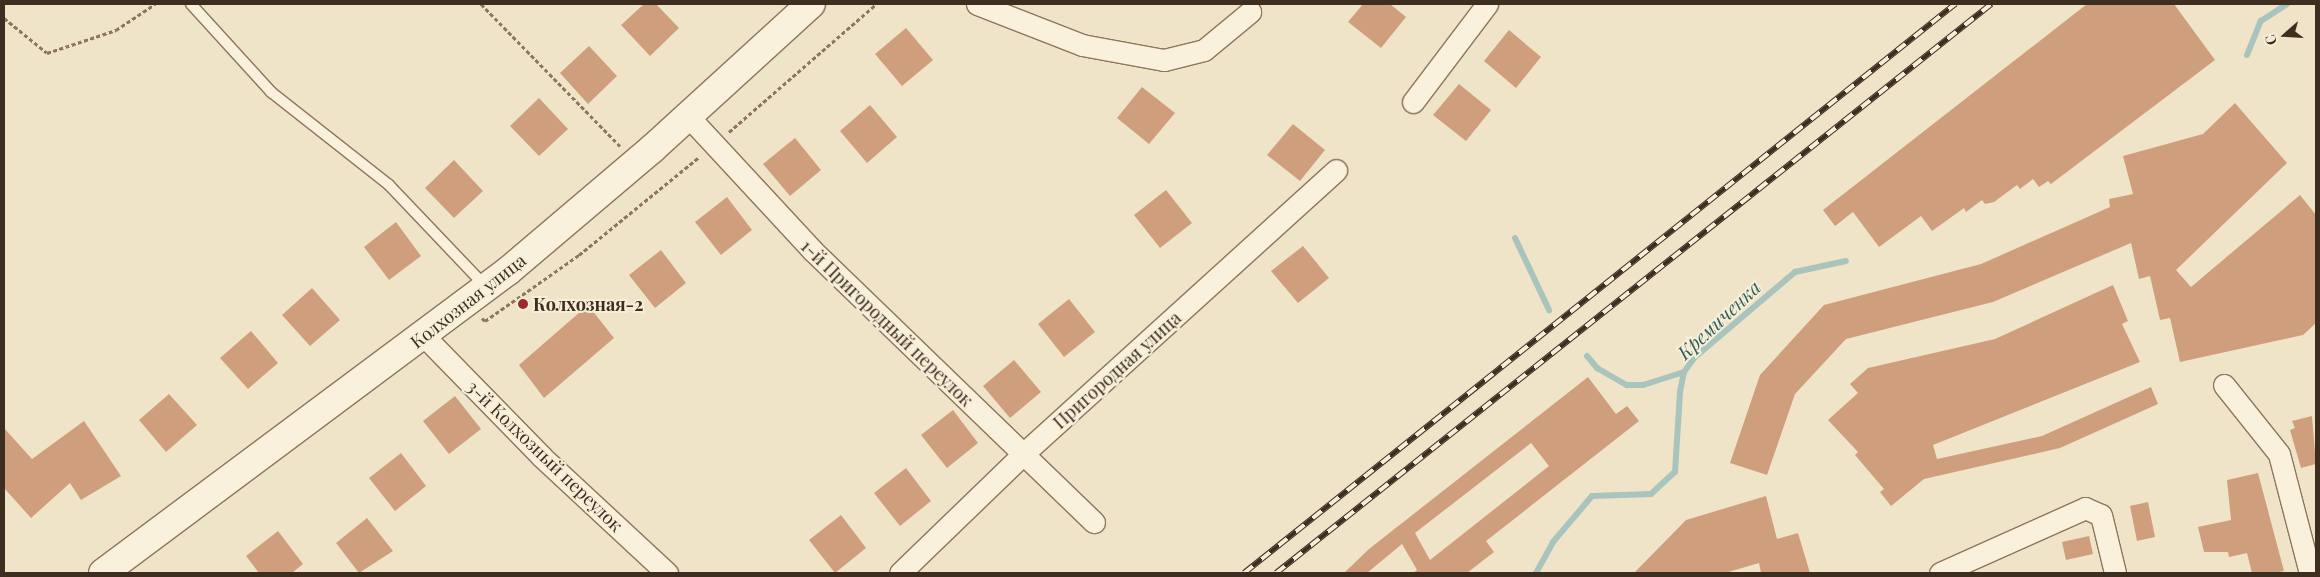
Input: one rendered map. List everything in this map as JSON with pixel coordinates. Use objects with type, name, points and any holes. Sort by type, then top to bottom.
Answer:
[{"type":"main road","name":"Колхозная улица","points":[[103,573],[478,295],[636,163],[812,4]]},
{"type":"street","points":[[978,4],[1082,45],[1164,60],[1204,50],[1250,12]]},
{"type":"street","points":[[1413,102],[1487,4]]},
{"type":"street","name":"1-й Пригородный переулок","points":[[688,116],[806,243],[1022,455],[1094,522]]},
{"type":"street","name":"Пригородная улица","points":[[900,573],[1022,455],[1336,170]]},
{"type":"street","name":"3-й Колхозный переулок","points":[[424,336],[542,457],[667,573]]},
{"type":"street","points":[[2224,384],[2279,454],[2310,573]]},
{"type":"street","points":[[1940,573],[2085,508],[2101,515],[2115,573]]},
{"type":"lane","points":[[191,4],[271,92],[389,185],[478,295]]},
{"type":"path","points":[[4,18],[47,53],[116,30],[155,4]]},
{"type":"path","points":[[481,4],[636,163]]},
{"type":"path","points":[[478,295],[485,321],[579,254],[714,145],[876,4]]},
{"type":"building","points":[[644,4],[656,4],[679,28],[650,56],[621,25]]},
{"type":"building","points":[[1363,4],[1390,4],[1406,17],[1381,48],[1348,22]]},
{"type":"building","points":[[2087,4],[2174,4],[2215,60],[2051,184],[2048,181],[2039,187],[2033,179],[2020,189],[2017,185],[1994,202],[1985,204],[1982,200],[1966,212],[1964,208],[1932,231],[1921,216],[1879,247],[1853,212],[1835,226],[1823,210]]},
{"type":"building","points":[[906,28],[933,60],[902,86],[875,54]]},
{"type":"building","points":[[1509,30],[1541,57],[1516,88],[1484,61]]},
{"type":"building","points":[[589,46],[617,76],[588,104],[560,73]]},
{"type":"building","points":[[1459,84],[1491,110],[1466,141],[1433,115]]},
{"type":"building","points":[[1142,87],[1175,113],[1149,144],[1117,118]]},
{"type":"building","points":[[539,98],[568,129],[539,156],[510,126]]},
{"type":"building","points":[[2235,103],[2287,163],[2176,270],[2191,287],[2300,195],[2316,215],[2316,323],[2303,335],[2180,362],[2170,318],[2160,320],[2150,276],[2139,279],[2131,243],[1993,302],[1846,339],[1795,394],[1767,475],[1730,463],[1760,375],[1824,305],[1981,264],[2110,207],[2109,199],[2133,194],[2123,156],[2203,134]]},
{"type":"building","points":[[870,105],[897,137],[867,163],[840,131]]},
{"type":"building","points":[[1293,124],[1325,150],[1300,181],[1267,155]]},
{"type":"building","points":[[795,138],[821,170],[790,196],[763,164]]},
{"type":"building","points":[[454,160],[483,191],[454,218],[425,188]]},
{"type":"building","points":[[1166,190],[1192,223],[1160,248],[1134,215]]},
{"type":"building","points":[[727,197],[752,230],[721,255],[695,222]]},
{"type":"building","points":[[396,222],[421,256],[389,280],[364,247]]},
{"type":"building","points":[[1303,246],[1329,278],[1298,303],[1271,271]]},
{"type":"building","points":[[661,250],[686,283],[655,308],[629,275]]},
{"type":"building","points":[[2113,285],[2128,321],[2122,324],[2140,362],[1933,445],[1937,459],[2042,436],[2151,387],[2158,404],[2060,448],[1924,479],[1891,506],[1880,492],[1884,489],[1855,455],[1858,452],[1828,420],[1858,393],[1850,384],[1868,368],[1995,339]]},
{"type":"building","points":[[312,288],[340,320],[310,346],[282,315]]},
{"type":"building","points":[[1069,299],[1095,332],[1064,357],[1038,324]]},
{"type":"building","points":[[588,305],[614,338],[544,398],[519,365]]},
{"type":"building","points":[[251,331],[278,363],[248,389],[220,358]]},
{"type":"building","points":[[1014,360],[1041,392],[1010,418],[983,386]]},
{"type":"building","points":[[1588,377],[1616,414],[1627,406],[1639,421],[1486,541],[1494,552],[1467,573],[1413,573],[1417,570],[1402,544],[1367,573],[1344,573],[1369,549]],"holes":[[[1531,443],[1549,466],[1430,560],[1415,533]]]},
{"type":"building","points":[[169,394],[197,425],[166,452],[139,420]]},
{"type":"building","points":[[455,396],[481,429],[449,454],[423,421]]},
{"type":"building","points":[[953,410],[978,443],[947,468],[921,435]]},
{"type":"building","points":[[2312,416],[2316,464],[2301,468],[2290,430],[2295,428],[2292,421]]},
{"type":"building","points":[[84,421],[121,476],[81,500],[70,483],[31,518],[4,488],[4,428],[32,459]]},
{"type":"building","points":[[401,453],[426,486],[395,511],[369,478]]},
{"type":"building","points":[[906,468],[931,501],[900,526],[874,493]]},
{"type":"building","points":[[2258,473],[2284,571],[2252,573],[2247,553],[2229,557],[2228,552],[2204,552],[2198,527],[2231,520],[2227,480]]},
{"type":"building","points":[[1766,496],[1777,539],[1798,533],[1810,573],[1761,573],[1759,563],[1725,573],[1634,573],[1686,520]]},
{"type":"building","points":[[2148,502],[2155,537],[2137,541],[2130,506]]},
{"type":"building","points":[[841,515],[866,548],[835,573],[809,540]]},
{"type":"building","points":[[367,518],[393,551],[359,573],[336,543]]},
{"type":"building","points":[[278,531],[303,564],[292,573],[259,573],[246,556]]},
{"type":"building","points":[[2089,536],[2093,554],[2066,560],[2062,542]]},
{"type":"waterway","name":"Кремиченка","points":[[2247,55],[2261,21],[2287,4]]},
{"type":"waterway","points":[[1515,238],[1549,310]]},
{"type":"waterway","name":"Кремиченка","points":[[1536,573],[1553,542],[1592,496],[1651,494],[1675,472],[1680,392],[1684,372],[1694,358],[1795,272],[1846,261]]},
{"type":"waterway","points":[[1587,356],[1597,368],[1627,385],[1643,385],[1684,372]]},
{"type":"railway","points":[[1244,573],[1955,4]]},
{"type":"railway","points":[[1276,573],[1991,4]]},
{"type":"place","name":"Колхозная-2","points":[[523,304]]}]
